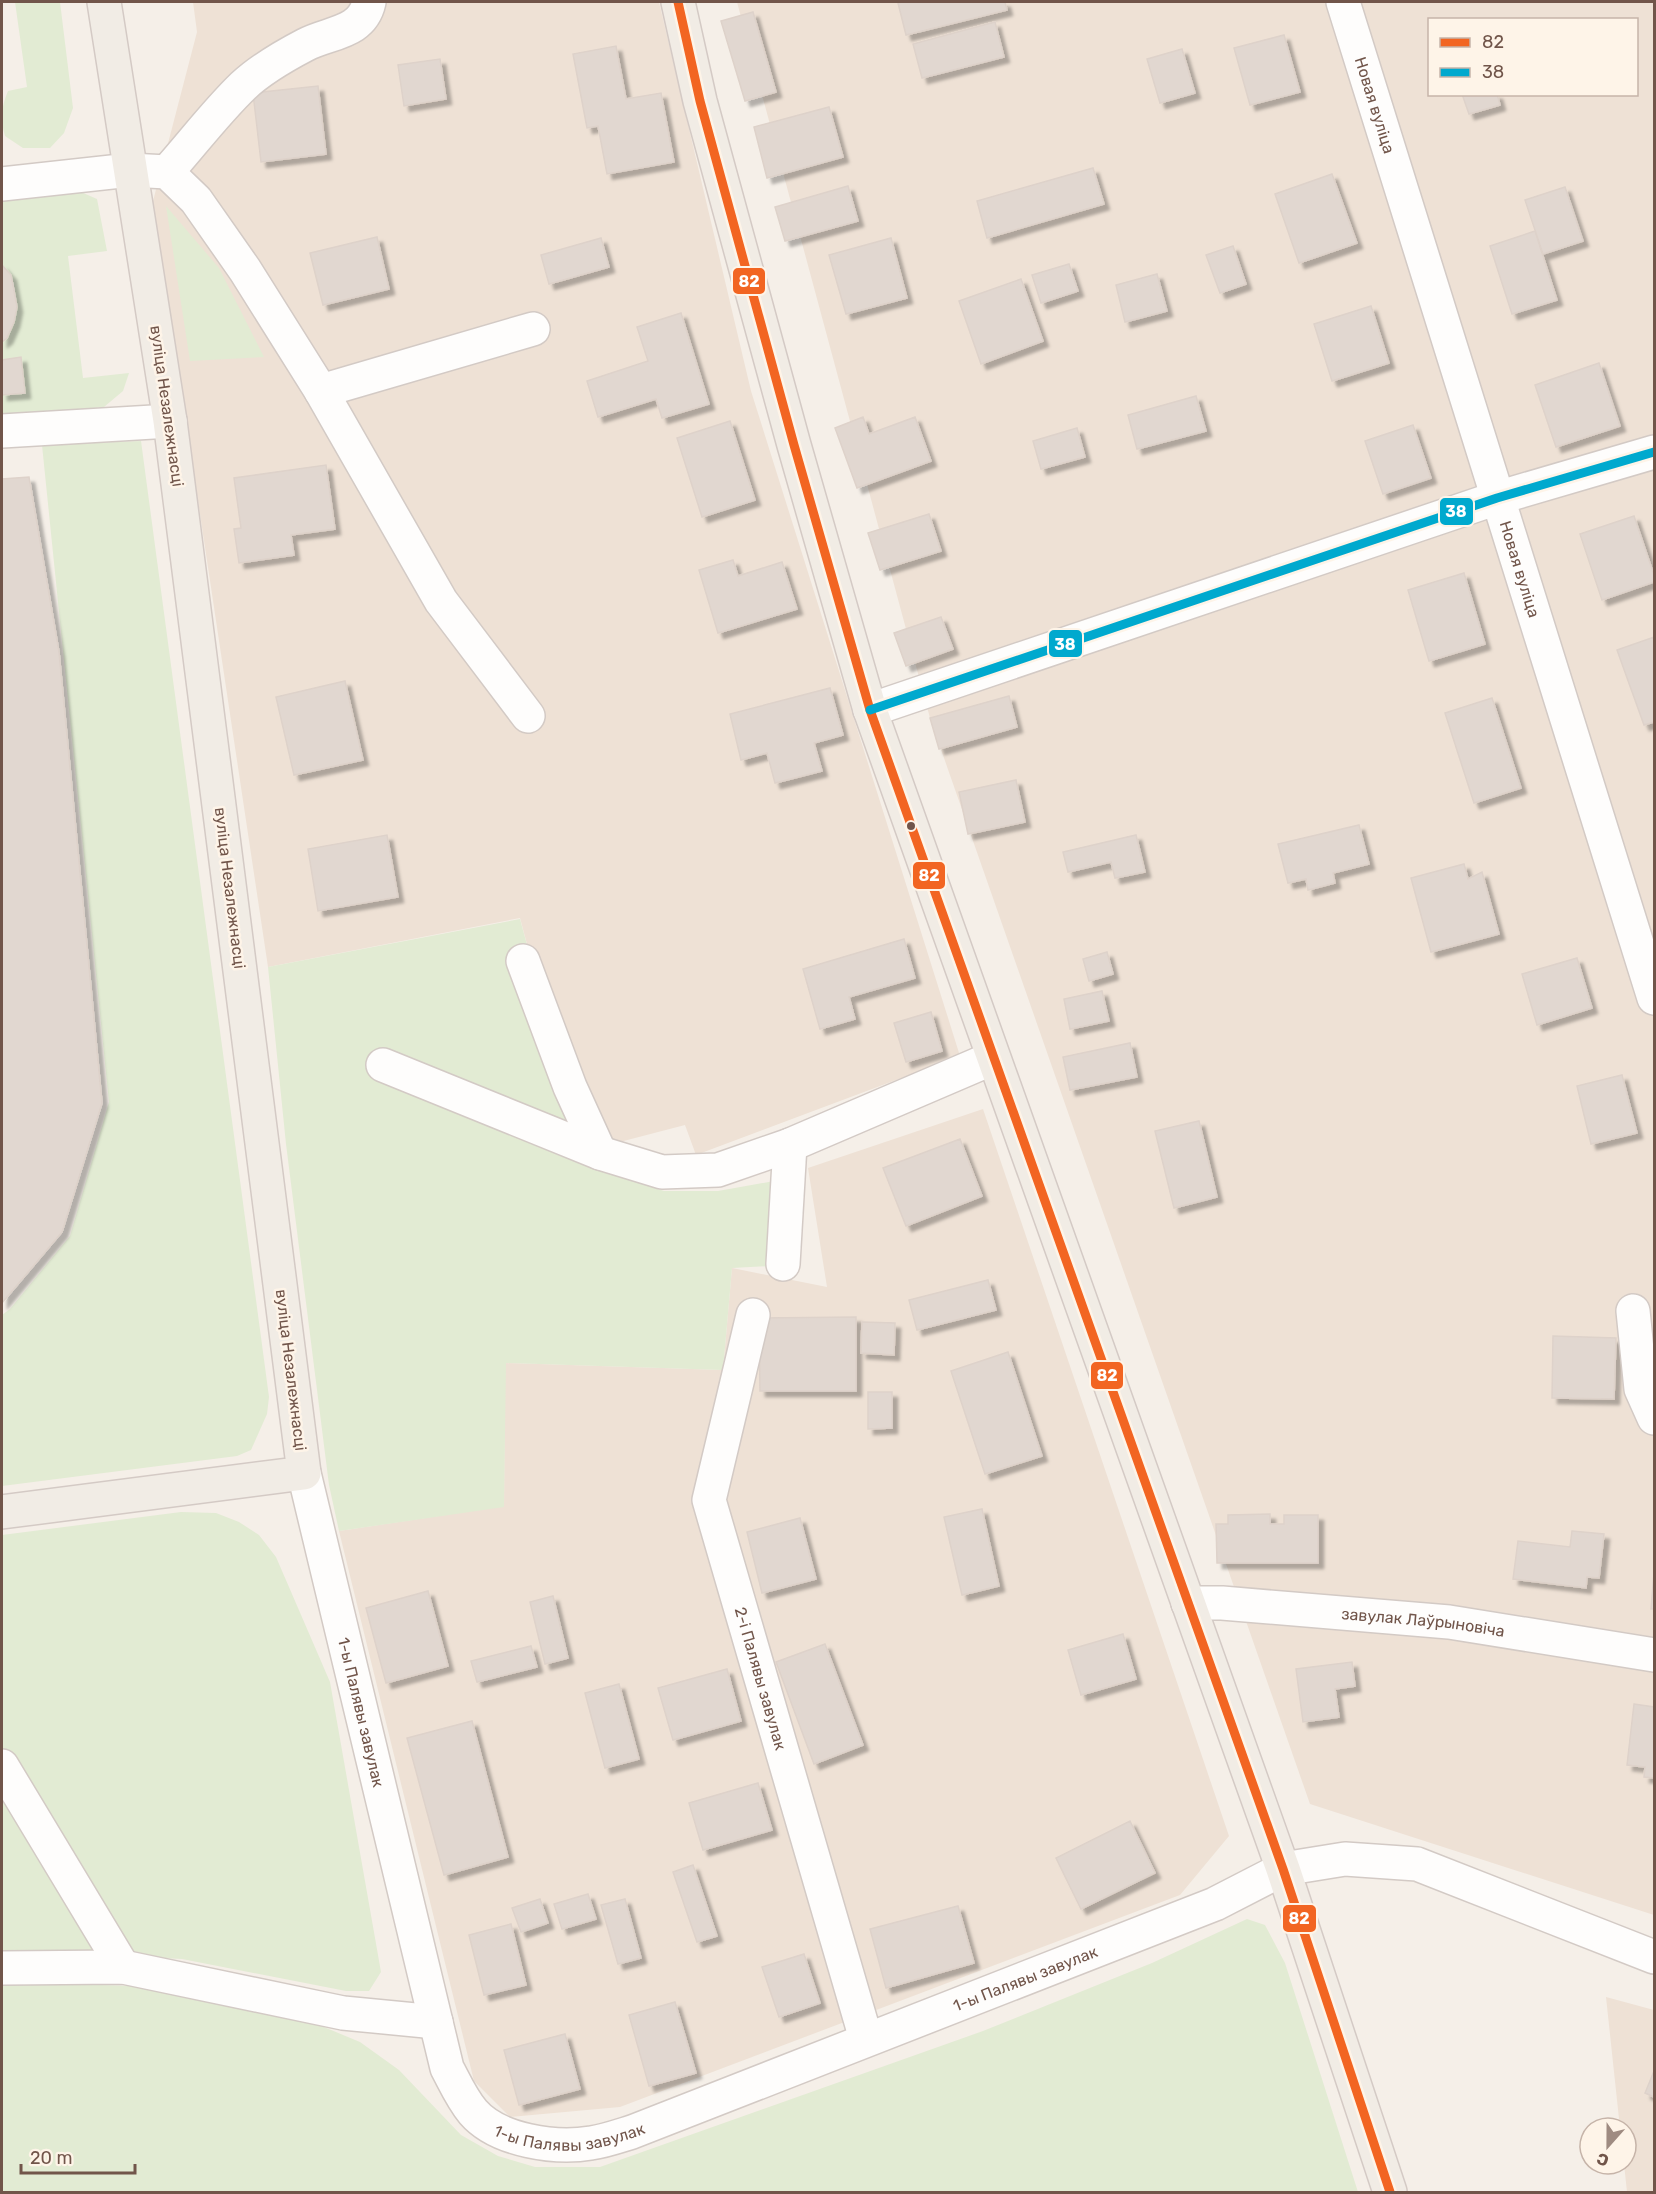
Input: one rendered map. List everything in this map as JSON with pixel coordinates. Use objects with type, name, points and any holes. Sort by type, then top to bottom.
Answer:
[{"type":"main road","name":"вуліца Незалежнасці","points":[[2,1512],[304,1473],[170,421],[104,2]]},
{"type":"main road","points":[[678,2],[703,113],[794,445],[870,710],[1283,1869],[1390,2193]]},
{"type":"street","points":[[167,172],[243,85],[306,44],[347,29],[361,21],[369,2]]},
{"type":"street","name":"Новая вуліца","points":[[1343,2],[1654,998]]},
{"type":"street","points":[[2,184],[130,170],[167,172],[196,200],[227,243],[321,391],[441,601],[528,716]]},
{"type":"street","points":[[321,391],[532,329]]},
{"type":"street","points":[[2,431],[170,421]]},
{"type":"street","points":[[870,710],[1497,498],[1654,452]]},
{"type":"street","points":[[523,961],[570,1088],[600,1153]]},
{"type":"street","points":[[383,1065],[600,1153],[662,1172],[718,1170],[790,1145],[993,1058]]},
{"type":"street","points":[[783,1264],[790,1145]]},
{"type":"street","points":[[1633,1311],[1641,1389],[1654,1418]]},
{"type":"street","name":"2-і Палявы завулак","points":[[753,1315],[709,1500],[866,2039]]},
{"type":"street","name":"1-ы Палявы завулак","points":[[304,1473],[447,2068],[474,2113],[494,2129],[522,2139],[555,2146],[592,2143],[632,2132],[1215,1904],[1283,1869]]},
{"type":"street","name":"завулак Лаўрыновіча","points":[[1188,1603],[1449,1622],[1654,1655]]},
{"type":"street","points":[[2,1766],[123,1967]]},
{"type":"street","points":[[1283,1869],[1345,1859],[1416,1864],[1654,1957]]},
{"type":"street","points":[[2,1968],[123,1967],[343,2013],[436,2022]]},
{"type":"shaded area","points":[[193,2],[659,2],[751,391],[960,1056],[696,1155],[685,1125],[612,1144],[528,948],[520,918],[268,967],[153,201],[197,32]]},
{"type":"shaded area","points":[[737,2],[1654,2],[1654,1915],[1310,1804],[930,718]]},
{"type":"shaded area","points":[[983,1109],[1229,1836],[1180,1895],[620,2107],[510,2117],[474,2081],[339,1531],[504,1506],[505,1363],[723,1370],[732,1268],[827,1287],[808,1168]]},
{"type":"shaded area","points":[[1606,1997],[1654,2010],[1654,2192],[1627,2192],[1625,2176],[1638,2176],[1638,2116],[1619,2116]]},
{"type":"green space","points":[[15,2],[60,2],[73,108],[64,133],[50,148],[23,148],[5,136],[3,130],[2,114],[8,91],[27,87]]},
{"type":"green space","points":[[81,192],[97,199],[107,251],[68,256],[83,378],[129,373],[123,391],[104,407],[29,414],[2,413],[2,342],[11,329],[16,301],[14,283],[2,265],[2,201]]},
{"type":"green space","points":[[166,206],[219,268],[264,357],[190,361]]},
{"type":"green space","points":[[141,441],[269,1397],[267,1414],[251,1450],[237,1456],[2,1486],[2,1315],[10,1309],[70,1236],[109,1102],[42,445]]},
{"type":"green space","points":[[520,919],[586,1163],[664,1191],[718,1191],[774,1181],[771,1266],[732,1268],[723,1370],[506,1363],[504,1507],[339,1531],[329,1485],[286,1144],[268,967]]},
{"type":"green space","points":[[181,1512],[216,1513],[239,1522],[259,1535],[276,1557],[330,1682],[381,1972],[369,1991],[346,1991],[182,1959],[2,1950],[2,1535]]},
{"type":"green space","points":[[1247,1919],[1265,1925],[1285,1963],[1358,2192],[2,2192],[2,1982],[134,1986],[319,2025],[360,2042],[399,2070],[461,2135],[498,2156],[535,2167],[600,2167],[983,2031],[1152,1963]]},
{"type":"building","points":[[1005,2],[1007,10],[906,35],[898,3]]},
{"type":"building","points":[[753,12],[776,92],[745,101],[721,21]]},
{"type":"building","points":[[995,22],[1004,57],[922,78],[913,44]]},
{"type":"building","points":[[1284,35],[1300,92],[1250,105],[1234,48]]},
{"type":"building","points":[[616,46],[626,99],[661,93],[674,162],[607,174],[598,126],[587,128],[573,54]]},
{"type":"building","points":[[1182,49],[1195,93],[1160,103],[1147,59]]},
{"type":"building","points":[[440,59],[446,99],[404,106],[398,65]]},
{"type":"building","points":[[318,86],[326,154],[261,162],[253,93]]},
{"type":"building","points":[[1463,96],[1498,96],[1500,105],[1469,114]]},
{"type":"building","points":[[829,107],[843,157],[767,178],[754,127]]},
{"type":"building","points":[[1093,168],[1104,204],[987,238],[977,201]]},
{"type":"building","points":[[1332,174],[1357,243],[1299,263],[1275,194]]},
{"type":"building","points":[[848,186],[858,221],[785,241],[775,207]]},
{"type":"building","points":[[1565,187],[1583,241],[1543,254],[1525,200]]},
{"type":"building","points":[[1535,231],[1557,300],[1512,314],[1490,246]]},
{"type":"building","points":[[377,237],[389,289],[323,305],[310,253]]},
{"type":"building","points":[[601,238],[609,267],[549,284],[541,255]]},
{"type":"building","points":[[891,238],[907,298],[846,314],[829,255]]},
{"type":"building","points":[[1233,246],[1246,284],[1220,293],[1206,255]]},
{"type":"building","points":[[1069,264],[1078,291],[1041,303],[1032,275]]},
{"type":"building","points":[[2,265],[11,275],[17,307],[14,322],[7,338],[2,342]]},
{"type":"building","points":[[1157,274],[1167,311],[1125,322],[1116,285]]},
{"type":"building","points":[[1021,279],[1043,341],[981,364],[959,301]]},
{"type":"building","points":[[1371,306],[1389,363],[1332,381],[1314,324]]},
{"type":"building","points":[[681,313],[709,404],[662,418],[656,399],[598,417],[587,381],[648,361],[637,327]]},
{"type":"building","points":[[21,357],[25,393],[2,395],[2,360]]},
{"type":"building","points":[[1599,363],[1620,426],[1556,447],[1535,385]]},
{"type":"building","points":[[1196,396],[1206,431],[1137,449],[1128,415]]},
{"type":"building","points":[[863,417],[869,434],[915,417],[931,461],[857,488],[835,428]]},
{"type":"building","points":[[730,421],[755,500],[702,517],[677,438]]},
{"type":"building","points":[[1413,425],[1431,478],[1383,494],[1365,441]]},
{"type":"building","points":[[1077,428],[1085,457],[1041,469],[1033,441]]},
{"type":"building","points":[[326,465],[335,529],[291,535],[294,555],[239,563],[234,529],[241,528],[234,478]]},
{"type":"building","points":[[29,477],[59,652],[102,1103],[62,1232],[2,1303],[2,479]]},
{"type":"building","points":[[929,514],[941,551],[880,570],[868,533]]},
{"type":"building","points":[[1634,516],[1654,575],[1654,582],[1602,600],[1580,534]]},
{"type":"building","points":[[733,560],[738,576],[782,562],[797,609],[718,633],[699,570]]},
{"type":"building","points":[[1464,573],[1485,644],[1429,661],[1408,590]]},
{"type":"building","points":[[941,617],[953,649],[906,666],[894,633]]},
{"type":"building","points":[[1654,637],[1654,722],[1644,725],[1617,650]]},
{"type":"building","points":[[345,681],[363,760],[294,775],[276,697]]},
{"type":"building","points":[[830,688],[843,735],[814,743],[822,771],[775,783],[767,753],[741,760],[730,714]]},
{"type":"building","points":[[1009,696],[1017,727],[939,749],[930,718]]},
{"type":"building","points":[[1492,698],[1521,788],[1474,803],[1445,713]]},
{"type":"building","points":[[1016,780],[1025,822],[968,834],[959,792]]},
{"type":"building","points":[[1359,825],[1369,864],[1333,873],[1335,883],[1308,890],[1306,879],[1288,883],[1278,844]]},
{"type":"building","points":[[387,835],[398,897],[318,911],[308,849]]},
{"type":"building","points":[[1136,835],[1145,872],[1115,878],[1111,862],[1068,872],[1063,852]]},
{"type":"building","points":[[1464,864],[1468,879],[1482,872],[1499,934],[1431,952],[1411,878]]},
{"type":"building","points":[[904,939],[915,978],[849,997],[855,1019],[820,1029],[803,969]]},
{"type":"building","points":[[1107,952],[1113,974],[1089,981],[1083,959]]},
{"type":"building","points":[[1577,958],[1592,1008],[1537,1025],[1522,974]]},
{"type":"building","points":[[1102,991],[1109,1021],[1070,1029],[1064,999]]},
{"type":"building","points":[[931,1012],[942,1051],[906,1062],[894,1023]]},
{"type":"building","points":[[1130,1043],[1137,1077],[1070,1090],[1063,1057]]},
{"type":"building","points":[[1622,1075],[1637,1133],[1591,1144],[1577,1086]]},
{"type":"building","points":[[1199,1121],[1217,1197],[1174,1208],[1155,1131]]},
{"type":"building","points":[[960,1139],[982,1196],[906,1226],[883,1168]]},
{"type":"building","points":[[988,1280],[996,1310],[917,1330],[909,1300]]},
{"type":"building","points":[[856,1317],[856,1391],[760,1391],[759,1318]]},
{"type":"building","points":[[862,1322],[895,1323],[894,1355],[861,1353]]},
{"type":"building","points":[[1553,1336],[1616,1338],[1614,1399],[1552,1398]]},
{"type":"building","points":[[1008,1352],[1042,1456],[985,1474],[951,1371]]},
{"type":"building","points":[[868,1392],[892,1392],[892,1428],[868,1429]]},
{"type":"building","points":[[982,1509],[999,1586],[962,1595],[944,1517]]},
{"type":"building","points":[[1270,1514],[1270,1524],[1284,1524],[1284,1515],[1318,1515],[1318,1563],[1217,1563],[1216,1524],[1228,1524],[1228,1515]]},
{"type":"building","points":[[800,1518],[816,1579],[762,1593],[747,1532]]},
{"type":"building","points":[[1572,1531],[1604,1534],[1599,1578],[1587,1577],[1586,1588],[1513,1579],[1518,1541],[1570,1547]]},
{"type":"building","points":[[1654,1573],[1654,1609],[1651,1609]]},
{"type":"building","points":[[428,1591],[448,1666],[386,1683],[366,1608]]},
{"type":"building","points":[[553,1596],[568,1658],[545,1664],[530,1602]]},
{"type":"building","points":[[1123,1634],[1136,1679],[1081,1695],[1068,1650]]},
{"type":"building","points":[[825,1644],[863,1745],[814,1764],[776,1662]]},
{"type":"building","points":[[531,1646],[537,1667],[477,1682],[471,1661]]},
{"type":"building","points":[[1352,1662],[1355,1686],[1335,1689],[1339,1717],[1303,1722],[1296,1669]]},
{"type":"building","points":[[727,1669],[741,1721],[673,1740],[658,1688]]},
{"type":"building","points":[[619,1684],[639,1759],[605,1768],[585,1693]]},
{"type":"building","points":[[1634,1704],[1654,1707],[1654,1778],[1644,1777],[1645,1767],[1627,1765]]},
{"type":"building","points":[[472,1721],[508,1857],[444,1875],[407,1738]]},
{"type":"building","points":[[758,1783],[772,1830],[703,1850],[689,1803]]},
{"type":"building","points":[[1130,1821],[1155,1873],[1081,1909],[1056,1858]]},
{"type":"building","points":[[693,1865],[717,1936],[697,1942],[673,1872]]},
{"type":"building","points":[[588,1894],[596,1919],[562,1929],[554,1904]]},
{"type":"building","points":[[540,1899],[548,1923],[521,1932],[512,1908]]},
{"type":"building","points":[[625,1899],[641,1958],[618,1964],[601,1905]]},
{"type":"building","points":[[958,1906],[974,1963],[886,1988],[870,1929]]},
{"type":"building","points":[[511,1924],[526,1985],[484,1995],[469,1935]]},
{"type":"building","points":[[804,1954],[820,2003],[779,2017],[762,1967]]},
{"type":"building","points":[[675,2002],[696,2073],[649,2086],[629,2015]]},
{"type":"building","points":[[565,2034],[580,2089],[519,2105],[504,2050]]},
{"type":"building","points":[[1654,2071],[1654,2097],[1645,2093]]},
{"type":"transit line","name":"82","points":[[678,2],[700,101],[794,445],[870,710],[1283,1869],[1390,2192]]},
{"type":"transit line","name":"38","points":[[870,710],[1497,498],[1654,452]]}]
